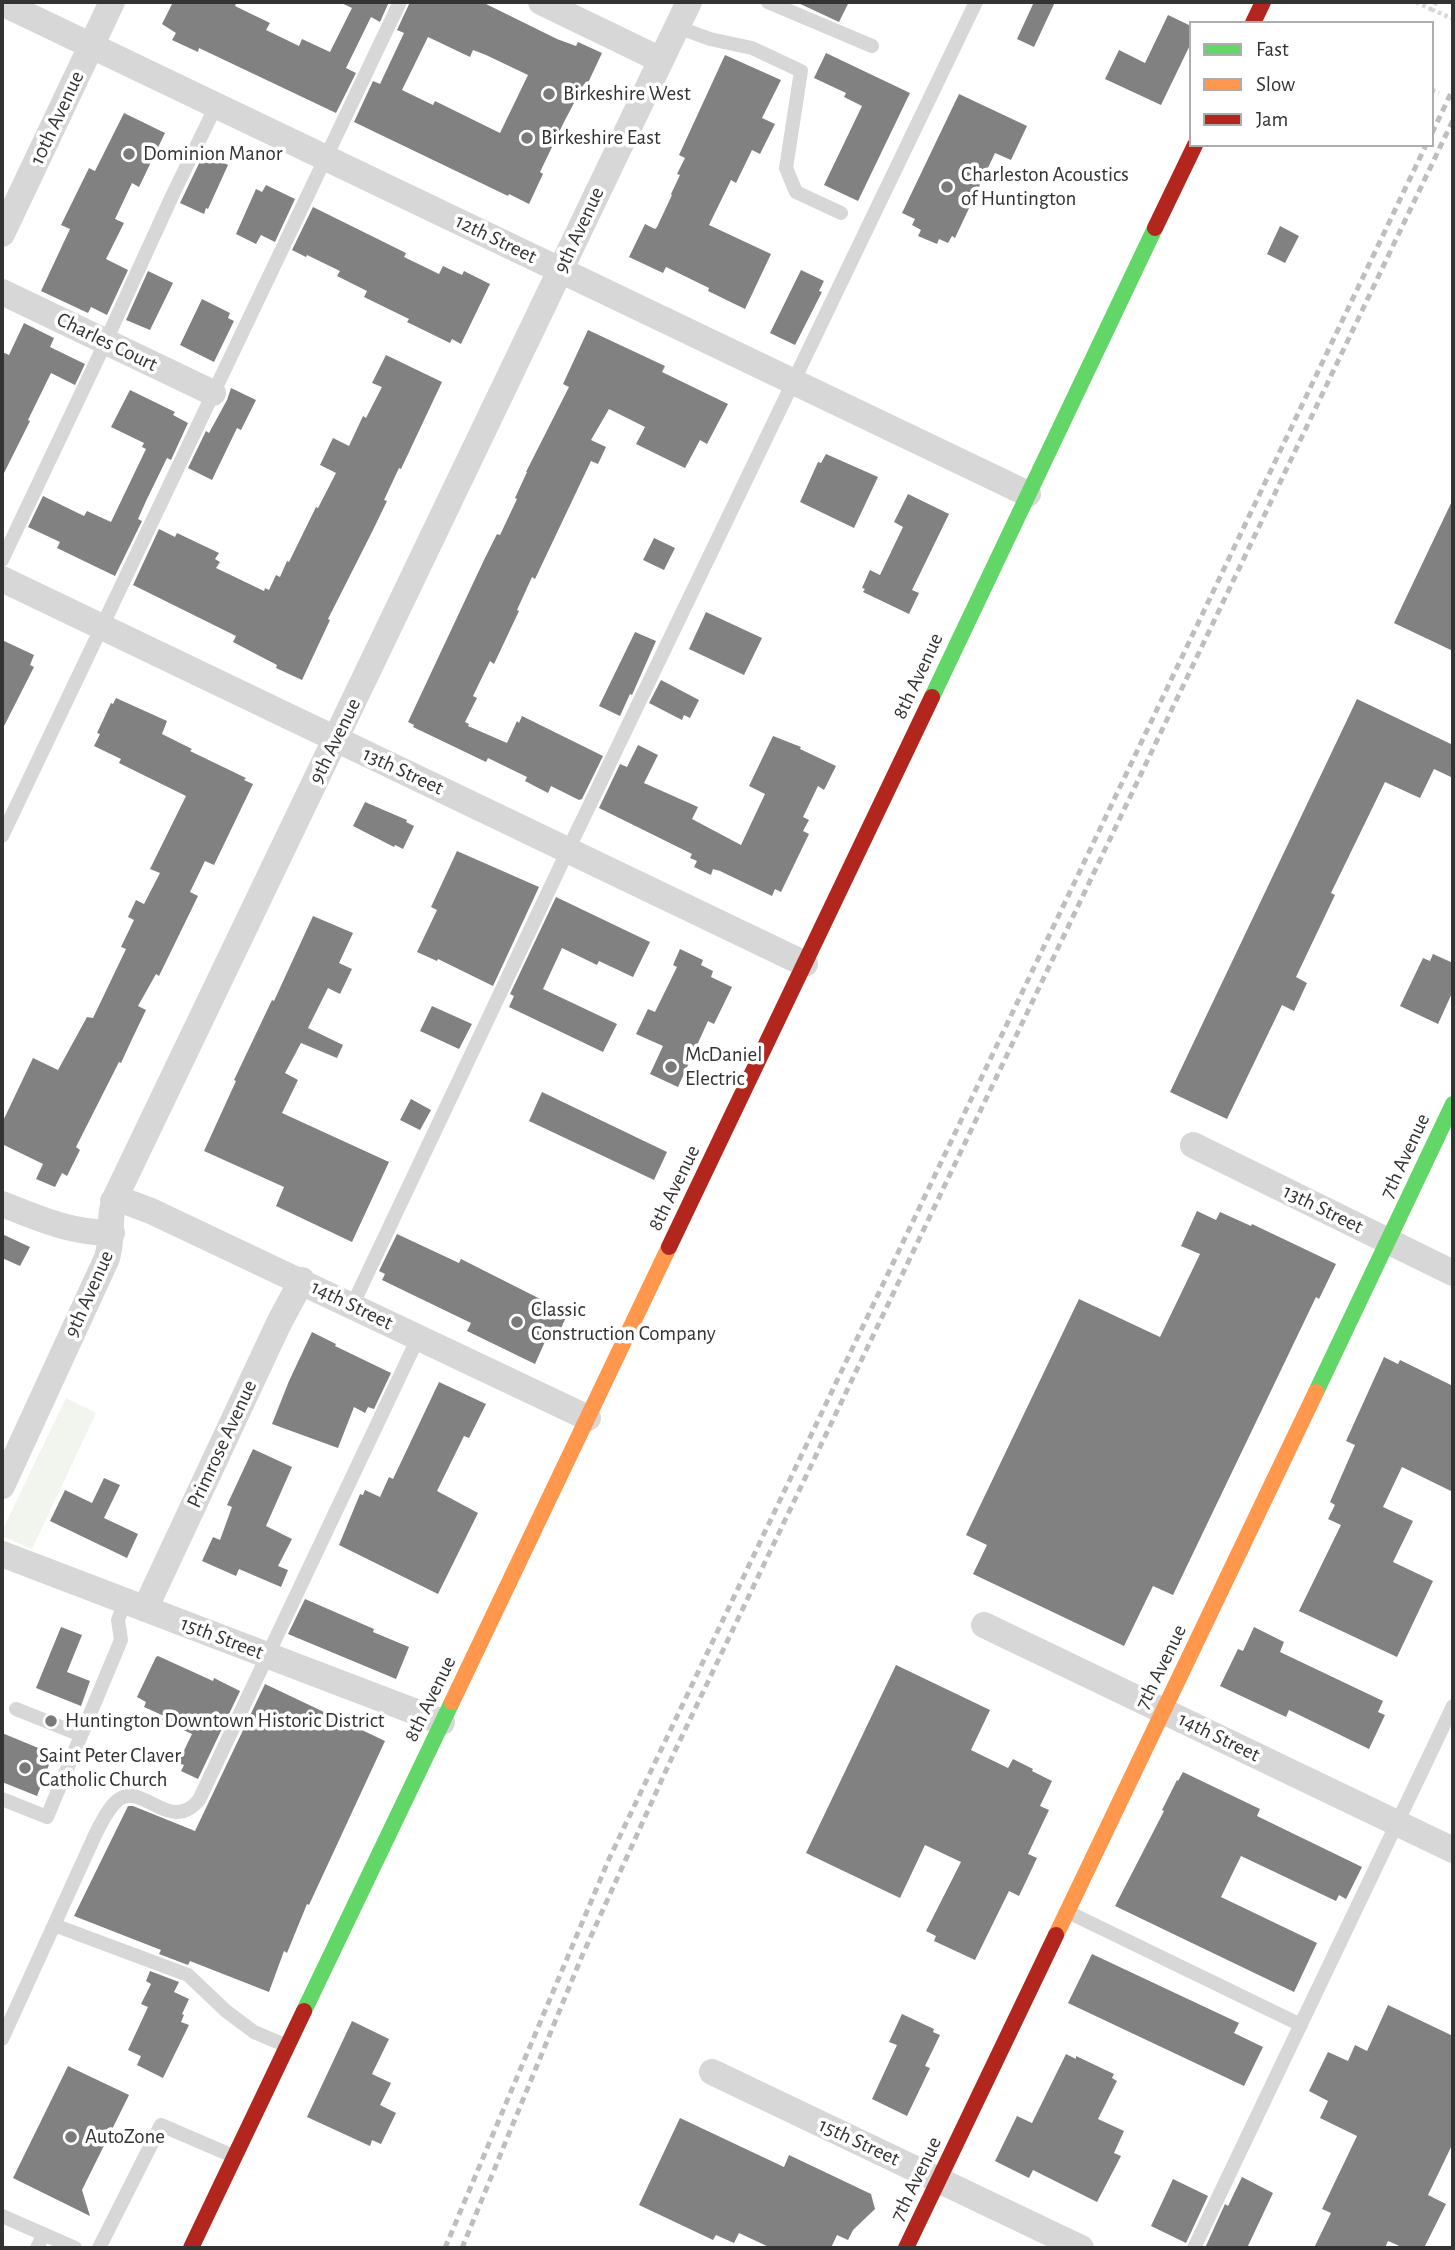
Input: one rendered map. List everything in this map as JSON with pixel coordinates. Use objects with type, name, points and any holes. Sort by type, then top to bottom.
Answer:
[{"type":"main road","name":"8th Avenue","points":[[191,2248],[1194,147]]},
{"type":"main road","name":"7th Avenue","points":[[905,2248],[1453,1104]]},
{"type":"street","name":"10th Avenue","points":[[2,234],[112,2]]},
{"type":"street","points":[[541,2],[662,60]]},
{"type":"street","name":"9th Avenue","points":[[2,1486],[107,1258],[112,1233],[113,1201],[689,2]]},
{"type":"street","name":"12th Street","points":[[2,3],[1028,494]]},
{"type":"street","name":"Charles Court","points":[[2,292],[213,393]]},
{"type":"street","name":"13th Street","points":[[2,579],[805,964]]},
{"type":"street","name":"13th Street","points":[[1194,1145],[1453,1273]]},
{"type":"street","name":"14th Street","points":[[113,1201],[140,1206],[302,1280],[588,1418]]},
{"type":"street","points":[[2,1205],[63,1228],[112,1233]]},
{"type":"street","name":"Primrose Avenue","points":[[135,1605],[302,1280]]},
{"type":"street","name":"15th Street","points":[[2,1554],[442,1722]]},
{"type":"street","name":"14th Street","points":[[984,1625],[1453,1850]]},
{"type":"street","name":"15th Street","points":[[712,2072],[1071,2246]]},
{"type":"lane","points":[[2,836],[400,2]]},
{"type":"lane","points":[[768,2],[872,46]]},
{"type":"lane","points":[[352,1306],[976,2]]},
{"type":"lane","points":[[677,27],[710,39],[752,48],[802,71],[786,168],[796,192],[841,213]]},
{"type":"lane","points":[[2,560],[216,106]]},
{"type":"lane","points":[[2,2039],[96,1833],[116,1802],[132,1796],[170,1812],[180,1813],[191,1809],[198,1800],[418,1338]]},
{"type":"lane","points":[[2,1799],[47,1817],[121,1640],[118,1620],[135,1605]]},
{"type":"lane","points":[[1194,2248],[1453,1706]]},
{"type":"lane","points":[[16,1709],[81,1735]]},
{"type":"lane","points":[[1067,1912],[1301,2025]]},
{"type":"lane","points":[[54,1925],[188,1975],[226,2011],[254,2032],[289,2046]]},
{"type":"lane","points":[[99,2248],[161,2125],[235,2157]]},
{"type":"lane","points":[[2,2216],[75,2248]]},
{"type":"lane","points":[[37,2248],[44,2234]]},
{"type":"path","points":[[1416,2],[1453,19]]},
{"type":"path","points":[[1433,10],[1436,2]]},
{"type":"path","points":[[1434,91],[1439,93]]},
{"type":"shaded area","points":[[66,1398],[96,1413],[32,1549],[2,1536],[2,1531]]},
{"type":"building","points":[[173,2],[237,2],[235,6],[270,23],[266,30],[299,46],[302,39],[330,52],[352,8],[339,2],[389,2],[380,22],[371,17],[346,68],[356,73],[336,113],[199,48],[198,52],[172,40],[176,33],[162,24]]},
{"type":"building","points":[[410,2],[482,2],[557,39],[576,46],[578,42],[602,53],[587,85],[584,84],[564,122],[540,172],[543,174],[529,204],[354,122],[373,81],[380,84],[404,33],[397,30]],"holes":[[[428,37],[470,57],[473,50],[528,75],[500,133],[435,101],[433,105],[402,90]]]},
{"type":"building","points":[[796,2],[849,2],[839,22]]},
{"type":"building","points":[[1034,2],[1055,2],[1034,47],[1017,39]]},
{"type":"building","points":[[1168,15],[1189,25],[1189,47],[1161,105],[1105,79],[1119,50],[1145,63]]},
{"type":"building","points":[[826,53],[910,93],[858,201],[824,185],[862,106],[844,97],[846,93],[814,78]]},
{"type":"building","points":[[725,55],[781,80],[762,118],[775,124],[760,154],[752,150],[736,183],[731,180],[709,225],[771,254],[745,309],[666,267],[663,273],[629,257],[645,224],[655,229],[657,227],[680,175],[677,174],[685,158],[679,155]]},
{"type":"building","name":"Charleston Acoustics of Huntington","points":[[959,94],[1027,126],[1011,160],[995,153],[955,238],[952,236],[948,243],[939,239],[937,244],[918,236],[921,230],[912,225],[915,219],[902,213]]},
{"type":"building","points":[[124,113],[165,133],[139,187],[132,183],[115,219],[124,223],[106,259],[128,270],[107,315],[91,307],[88,313],[41,291],[70,229],[61,225],[89,168],[95,171]]},
{"type":"building","points":[[204,153],[228,165],[204,214],[180,203]]},
{"type":"building","points":[[266,185],[295,199],[275,242],[261,235],[256,244],[236,234],[256,189],[262,192]]},
{"type":"building","points":[[313,207],[406,253],[404,257],[439,274],[443,266],[462,275],[464,271],[490,284],[461,344],[452,339],[450,343],[407,322],[409,319],[364,297],[367,291],[337,276],[340,271],[292,250]]},
{"type":"building","points":[[1280,226],[1299,236],[1285,263],[1267,254]]},
{"type":"building","points":[[801,270],[824,281],[819,291],[822,292],[795,345],[770,333]]},
{"type":"building","points":[[148,271],[173,283],[150,330],[126,320]]},
{"type":"building","points":[[202,299],[230,313],[228,318],[234,321],[214,362],[180,345]]},
{"type":"building","points":[[24,323],[54,338],[50,347],[85,364],[75,385],[51,373],[2,477],[2,352],[9,355]]},
{"type":"building","points":[[588,330],[665,366],[662,372],[728,404],[707,444],[700,440],[685,468],[636,444],[645,427],[609,409],[591,440],[606,447],[598,464],[591,461],[535,579],[532,577],[494,664],[490,661],[473,696],[477,698],[465,722],[468,726],[507,743],[522,716],[603,756],[582,799],[579,800],[551,786],[548,793],[525,781],[527,777],[488,758],[486,762],[413,727],[414,725],[408,722],[569,387],[563,384]]},
{"type":"building","points":[[386,355],[442,382],[328,619],[330,620],[302,680],[233,642],[236,636],[133,585],[159,529],[175,537],[177,533],[219,553],[215,559],[220,562],[216,568],[264,591],[265,588],[269,590],[276,575],[280,577],[287,561],[289,562],[336,473],[320,465],[333,438],[349,446],[363,416],[366,418],[382,387],[372,383]]},
{"type":"building","points":[[231,388],[256,400],[241,430],[237,428],[212,480],[188,468],[206,431],[209,433],[227,400]]},
{"type":"building","points":[[130,390],[175,412],[173,415],[188,423],[171,460],[167,458],[147,499],[138,519],[142,521],[115,576],[57,548],[60,542],[28,527],[43,496],[84,516],[87,511],[111,522],[146,449],[142,447],[144,443],[111,427]]},
{"type":"building","points":[[826,454],[878,477],[854,528],[800,502],[818,462],[821,463]]},
{"type":"building","points":[[908,494],[949,514],[912,590],[919,593],[909,614],[863,592],[865,589],[862,588],[870,570],[880,575],[903,527],[894,522]]},
{"type":"building","points":[[1453,499],[1453,651],[1394,623]]},
{"type":"building","points":[[654,538],[675,548],[664,570],[643,560]]},
{"type":"building","points":[[706,612],[762,638],[744,675],[689,649]]},
{"type":"building","points":[[635,632],[656,641],[620,716],[599,706]]},
{"type":"building","points":[[2,640],[34,655],[30,665],[34,667],[2,730]]},
{"type":"building","points":[[661,680],[699,700],[690,718],[684,715],[682,720],[649,703]]},
{"type":"building","points":[[116,698],[167,721],[162,734],[253,784],[214,865],[205,861],[190,892],[198,896],[159,976],[156,974],[138,1006],[146,1010],[76,1147],[80,1150],[67,1176],[62,1173],[55,1187],[36,1179],[43,1164],[2,1144],[2,1123],[33,1058],[58,1070],[87,1017],[93,1018],[126,949],[121,947],[134,920],[128,917],[136,900],[144,904],[160,873],[150,869],[186,796],[119,763],[121,759],[94,746],[100,734],[97,733]]},
{"type":"building","points":[[1357,699],[1453,745],[1453,778],[1434,769],[1420,798],[1385,782],[1331,893],[1335,895],[1296,977],[1307,983],[1294,1011],[1282,1005],[1227,1119],[1170,1092]]},
{"type":"building","points":[[773,736],[801,747],[800,749],[836,766],[824,790],[818,786],[803,817],[809,820],[803,831],[809,834],[781,892],[775,889],[772,896],[720,871],[713,869],[711,875],[694,867],[697,861],[690,858],[692,854],[599,808],[620,764],[627,767],[638,745],[658,755],[644,783],[698,807],[692,819],[741,845],[765,794],[749,786]]},
{"type":"building","points":[[365,802],[407,820],[406,822],[414,826],[403,849],[353,826]]},
{"type":"building","points":[[457,851],[539,887],[493,986],[438,959],[437,961],[417,952],[437,910],[431,907]]},
{"type":"building","points":[[556,897],[650,942],[633,977],[599,961],[597,965],[562,948],[543,989],[617,1024],[603,1052],[509,1007],[514,996],[510,994]]},
{"type":"building","points":[[313,916],[353,933],[339,963],[352,969],[340,994],[328,988],[308,1028],[343,1045],[337,1058],[301,1043],[285,1073],[298,1080],[282,1113],[389,1162],[352,1242],[276,1206],[284,1187],[204,1151],[236,1081],[234,1080]]},
{"type":"building","points":[[680,949],[703,960],[701,965],[713,971],[711,977],[732,987],[714,1024],[708,1021],[678,1087],[650,1074],[663,1046],[636,1034],[648,1009],[655,1012],[677,967],[673,965]]},
{"type":"building","points":[[1433,954],[1453,963],[1453,991],[1438,1024],[1400,1006],[1423,958],[1430,961]]},
{"type":"building","points":[[432,1006],[472,1024],[459,1049],[420,1031]]},
{"type":"building","points":[[542,1092],[667,1152],[654,1180],[529,1121]]},
{"type":"building","points":[[411,1099],[431,1110],[420,1130],[400,1120]]},
{"type":"building","points":[[1197,1211],[1216,1220],[1220,1212],[1251,1226],[1252,1224],[1336,1264],[1319,1299],[1316,1297],[1173,1595],[1153,1586],[1124,1646],[973,1574],[987,1545],[966,1535],[1079,1299],[1160,1337],[1200,1254],[1181,1246]]},
{"type":"building","points":[[2,1234],[30,1247],[20,1266],[2,1258]]},
{"type":"building","points":[[397,1234],[459,1263],[461,1259],[568,1313],[556,1339],[548,1335],[535,1364],[467,1331],[471,1323],[382,1280],[385,1274],[379,1271]]},
{"type":"building","points":[[312,1332],[391,1373],[374,1409],[368,1407],[365,1413],[354,1407],[338,1448],[272,1424]]},
{"type":"building","points":[[1384,1357],[1398,1364],[1400,1360],[1453,1386],[1453,1492],[1402,1467],[1383,1507],[1413,1521],[1393,1562],[1433,1581],[1397,1657],[1299,1611],[1341,1525],[1328,1519],[1335,1505],[1330,1502],[1355,1445],[1346,1441]]},
{"type":"building","points":[[439,1382],[486,1404],[469,1438],[464,1436],[437,1491],[478,1513],[438,1594],[339,1545],[360,1494],[363,1495],[365,1490],[380,1497],[389,1477],[393,1479]]},
{"type":"building","points":[[253,1449],[292,1467],[266,1526],[292,1539],[278,1566],[288,1570],[281,1587],[239,1569],[236,1576],[202,1561],[213,1537],[220,1540],[232,1507],[227,1505]]},
{"type":"building","points":[[104,1478],[120,1485],[104,1518],[138,1534],[127,1558],[50,1521],[65,1490],[92,1503]]},
{"type":"building","points":[[305,1599],[409,1647],[396,1679],[288,1634]]},
{"type":"building","points":[[61,1627],[82,1635],[67,1672],[90,1681],[81,1706],[36,1688]]},
{"type":"building","points":[[1254,1627],[1284,1642],[1280,1652],[1383,1701],[1378,1712],[1385,1715],[1369,1749],[1289,1710],[1286,1717],[1220,1686],[1238,1649],[1243,1651]]},
{"type":"building","points":[[158,1656],[240,1691],[198,1779],[181,1771],[184,1765],[178,1763],[192,1734],[162,1720],[164,1716],[144,1707],[146,1702],[137,1697]]},
{"type":"building","points":[[896,1665],[990,1710],[971,1750],[1008,1768],[1013,1759],[1052,1781],[1040,1806],[1049,1810],[1028,1854],[1037,1858],[1019,1896],[1009,1891],[975,1960],[934,1941],[936,1936],[926,1931],[961,1862],[925,1845],[900,1898],[806,1853]]},
{"type":"building","points":[[265,1684],[385,1741],[309,1905],[307,1904],[287,1953],[284,1951],[269,1992],[190,1961],[188,1965],[159,1954],[161,1950],[74,1916],[128,1806],[195,1831]]},
{"type":"building","name":"Saint Peter Claver Catholic Church","points":[[2,1733],[53,1754],[37,1796],[2,1782]]},
{"type":"building","points":[[1183,1772],[1260,1809],[1257,1816],[1362,1867],[1346,1899],[1339,1895],[1336,1901],[1241,1856],[1221,1897],[1317,1943],[1294,1992],[1115,1906]]},
{"type":"building","points":[[1092,1954],[1239,2023],[1234,2033],[1263,2047],[1244,2086],[1068,2003]]},
{"type":"building","points":[[150,1971],[179,1982],[174,1992],[189,1999],[181,2022],[189,2025],[163,2078],[137,2065],[141,2056],[128,2050],[148,2007],[141,2004],[151,1984],[146,1981]]},
{"type":"building","points":[[1388,2005],[1453,2036],[1453,2143],[1428,2195],[1446,2204],[1424,2248],[1404,2248],[1388,2241],[1385,2248],[1314,2248],[1331,2213],[1322,2209],[1357,2136],[1320,2118],[1328,2101],[1309,2091],[1328,2052],[1348,2061],[1355,2045],[1367,2051]]},
{"type":"building","points":[[902,2014],[934,2029],[933,2032],[940,2035],[925,2066],[930,2068],[907,2116],[872,2099],[897,2045],[889,2042]]},
{"type":"building","points":[[352,2021],[389,2039],[372,2074],[391,2083],[380,2105],[396,2113],[381,2144],[372,2140],[370,2146],[307,2117]]},
{"type":"building","points":[[1066,2054],[1114,2074],[1112,2078],[1117,2081],[1098,2119],[1124,2131],[1114,2153],[1121,2156],[1097,2202],[1033,2170],[1029,2178],[995,2161],[1017,2116],[1032,2123]]},
{"type":"building","name":"AutoZone","points":[[68,2066],[129,2095],[82,2190],[90,2216],[13,2178]]},
{"type":"building","points":[[680,2118],[784,2167],[789,2155],[871,2194],[875,2209],[853,2230],[848,2240],[837,2235],[831,2248],[771,2248],[739,2233],[734,2243],[716,2235],[713,2240],[639,2205]]},
{"type":"building","points":[[1242,2177],[1273,2193],[1247,2248],[1205,2248],[1225,2204],[1228,2206]]},
{"type":"building","points":[[1173,2179],[1208,2196],[1186,2243],[1151,2226]]},
{"type":"railway","points":[[1434,129],[1453,89]]},
{"type":"railway","points":[[462,2248],[582,1956],[673,1755],[1453,120]]},
{"type":"railway","points":[[445,2248],[609,1859],[1425,147]]},
{"type":"traffic: fast","points":[[932,697],[1155,228]]},
{"type":"traffic: fast","points":[[1316,1392],[1453,1104]]},
{"type":"traffic: fast","points":[[304,2011],[452,1702]]},
{"type":"traffic: slow","points":[[452,1702],[669,1247]]},
{"type":"traffic: slow","points":[[1056,1935],[1316,1392]]},
{"type":"traffic: jam","points":[[1254,21],[1263,2]]},
{"type":"traffic: jam","points":[[1155,228],[1194,147]]},
{"type":"traffic: jam","points":[[669,1247],[932,697]]},
{"type":"traffic: jam","points":[[906,2248],[1056,1935]]},
{"type":"traffic: jam","points":[[191,2248],[304,2011]]},
{"type":"place","name":"Birkeshire West","points":[[549,94]]},
{"type":"place","name":"Birkeshire East","points":[[527,138]]},
{"type":"place","name":"Dominion Manor","points":[[129,154]]},
{"type":"place","name":"Charleston Acoustics of Huntington","points":[[947,187]]},
{"type":"place","name":"McDaniel Electric","points":[[671,1067]]},
{"type":"place","name":"Classic Construction Company","points":[[517,1322]]},
{"type":"place","name":"Huntington Downtown Historic District","points":[[51,1721]]},
{"type":"place","name":"Saint Peter Claver Catholic Church","points":[[25,1768]]},
{"type":"place","name":"AutoZone","points":[[71,2137]]}]
